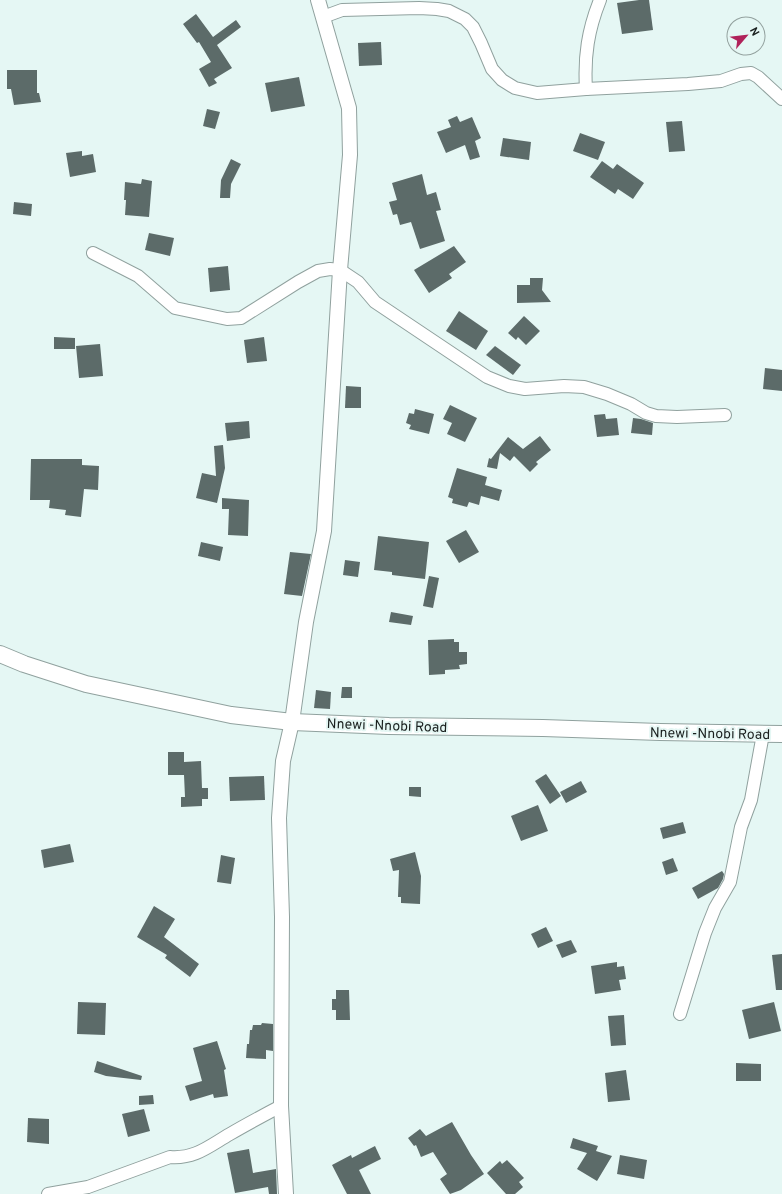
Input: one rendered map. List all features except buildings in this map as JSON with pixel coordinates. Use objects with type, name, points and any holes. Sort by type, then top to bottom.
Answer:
[{"type":"main road","name":"Nnewi -Nnobi Road","points":[[0,654],[24,664],[86,684],[231,715],[292,722],[389,726],[782,734]]},
{"type":"street","points":[[286,1194],[281,1106],[282,888],[279,818],[283,761],[292,722],[306,622],[324,531],[328,442],[340,270],[350,156],[349,108],[318,0]]},
{"type":"street","points":[[586,89],[587,44],[592,19],[600,0]]},
{"type":"street","points":[[323,16],[342,10],[436,4],[465,19],[473,27],[492,69],[502,80],[515,88],[537,93],[688,84],[721,80],[741,74],[751,73],[758,77],[782,99]]},
{"type":"street","points":[[93,253],[138,276],[176,308],[227,319],[241,318],[318,271],[330,269],[340,270],[358,282],[371,298],[382,307],[487,377],[509,386],[525,389],[564,386],[584,387],[607,394],[631,404],[646,413],[656,416],[677,417],[725,415]]},
{"type":"street","points":[[680,1014],[705,934],[715,908],[730,882],[741,826],[751,800],[763,734]]},
{"type":"street","points":[[48,1194],[88,1187],[170,1157],[180,1158],[190,1156],[281,1106]]}]
